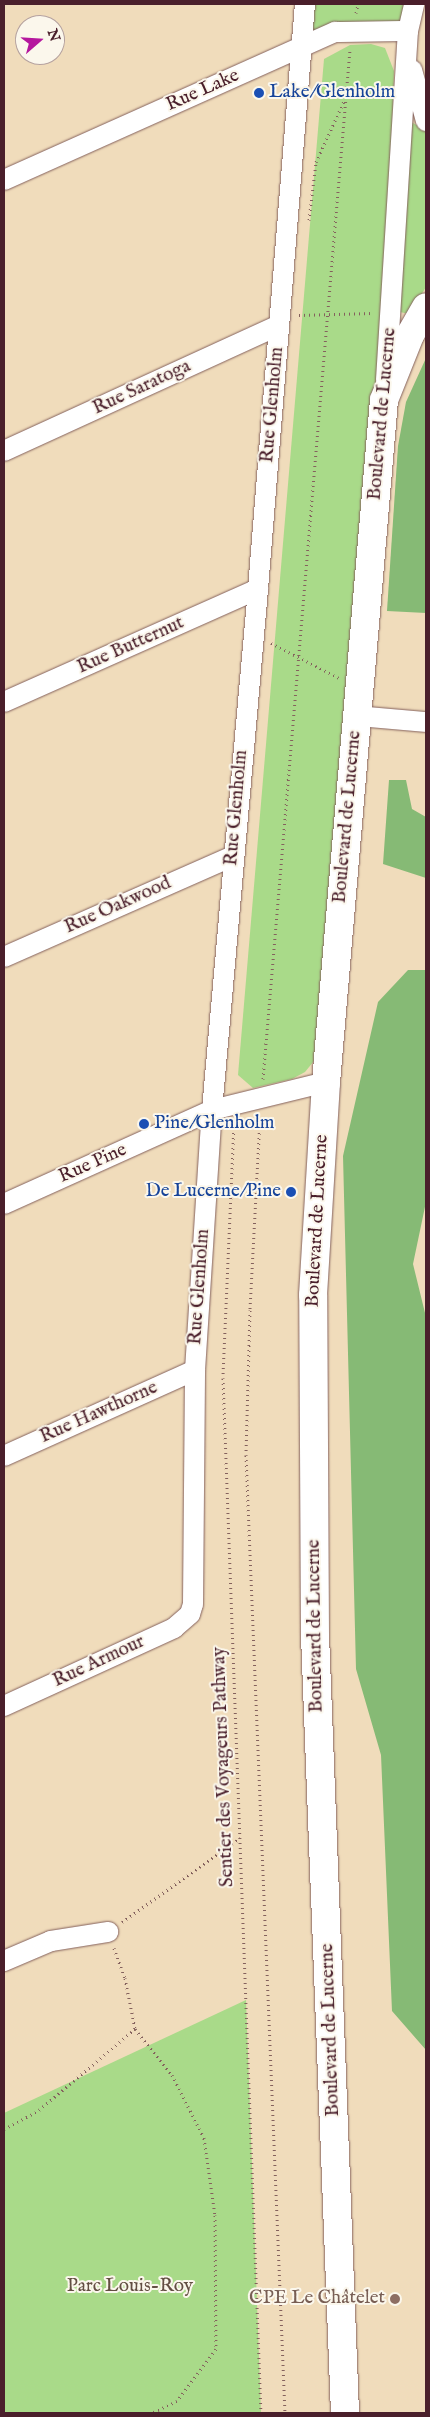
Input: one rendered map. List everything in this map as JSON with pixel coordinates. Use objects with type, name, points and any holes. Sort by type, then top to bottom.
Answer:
[{"type":"main road","points":[[384,400],[410,335],[426,307]]},
{"type":"main road","name":"Boulevard de Lucerne","points":[[345,2413],[315,1637],[312,1476],[313,1295],[326,1082],[384,400]]},
{"type":"street","name":"Rue Glenholm","points":[[190,1614],[194,1595],[195,1370],[212,1110],[233,856],[254,638],[305,4]]},
{"type":"street","points":[[414,4],[408,31],[411,64],[426,120]]},
{"type":"street","name":"Rue Lake","points":[[4,180],[335,32],[352,30],[408,31]]},
{"type":"street","name":"Boulevard de Lucerne","points":[[384,400],[408,31]]},
{"type":"street","name":"Rue Saratoga","points":[[4,451],[280,320]]},
{"type":"street","name":"Rue Butternut","points":[[4,702],[258,589]]},
{"type":"street","points":[[358,703],[426,722]]},
{"type":"street","name":"Rue Oakwood","points":[[4,957],[233,856]]},
{"type":"street","name":"Rue Pine","points":[[4,1204],[212,1110],[326,1082]]},
{"type":"street","name":"Rue Hawthorne","points":[[4,1456],[195,1370]]},
{"type":"street","name":"Rue Armour","points":[[4,1706],[174,1628],[190,1614]]},
{"type":"street","points":[[4,1961],[50,1941],[108,1932]]},
{"type":"path","points":[[285,2413],[246,1464],[250,1310],[261,1098],[330,312],[345,98],[352,30]]},
{"type":"path","points":[[280,320],[330,312],[391,313]]},
{"type":"path","points":[[254,638],[270,642],[300,657],[358,703]]},
{"type":"path","name":"Sentier des Voyageurs Pathway","points":[[234,1119],[223,1378],[261,2413]]},
{"type":"path","points":[[151,2413],[177,2401],[216,2349],[215,2215],[204,2138],[172,2075],[135,2029],[125,1978],[108,1932],[240,1838]]},
{"type":"path","points":[[4,2129],[39,2110],[135,2029]]},
{"type":"green space","points":[[305,4],[414,4],[394,31],[301,48]]},
{"type":"green space","points":[[371,44],[385,48],[394,71],[386,377],[318,1056],[305,1072],[292,1079],[253,1088],[238,1075],[324,59],[350,45]]},
{"type":"green space","points":[[411,122],[426,130],[426,287],[409,314],[400,312]]},
{"type":"green space","points":[[426,358],[426,613],[387,611],[398,446],[406,402]]},
{"type":"green space","points":[[389,780],[406,780],[412,809],[426,817],[426,878],[383,864]]},
{"type":"green space","points":[[408,970],[426,970],[426,1202],[413,1264],[426,1317],[426,2050],[392,2011],[381,1755],[356,1669],[343,1156],[378,1002]]},
{"type":"green space","name":"Parc Louis-Roy","points":[[246,2000],[261,2413],[4,2413],[4,2113]]},
{"type":"place","name":"Lake/Glenholm","points":[[259,93]]},
{"type":"place","name":"Pine/Glenholm","points":[[144,1124]]},
{"type":"place","name":"De Lucerne/Pine","points":[[291,1192]]},
{"type":"place","name":"CPE Le Châtelet","points":[[395,2299]]}]
